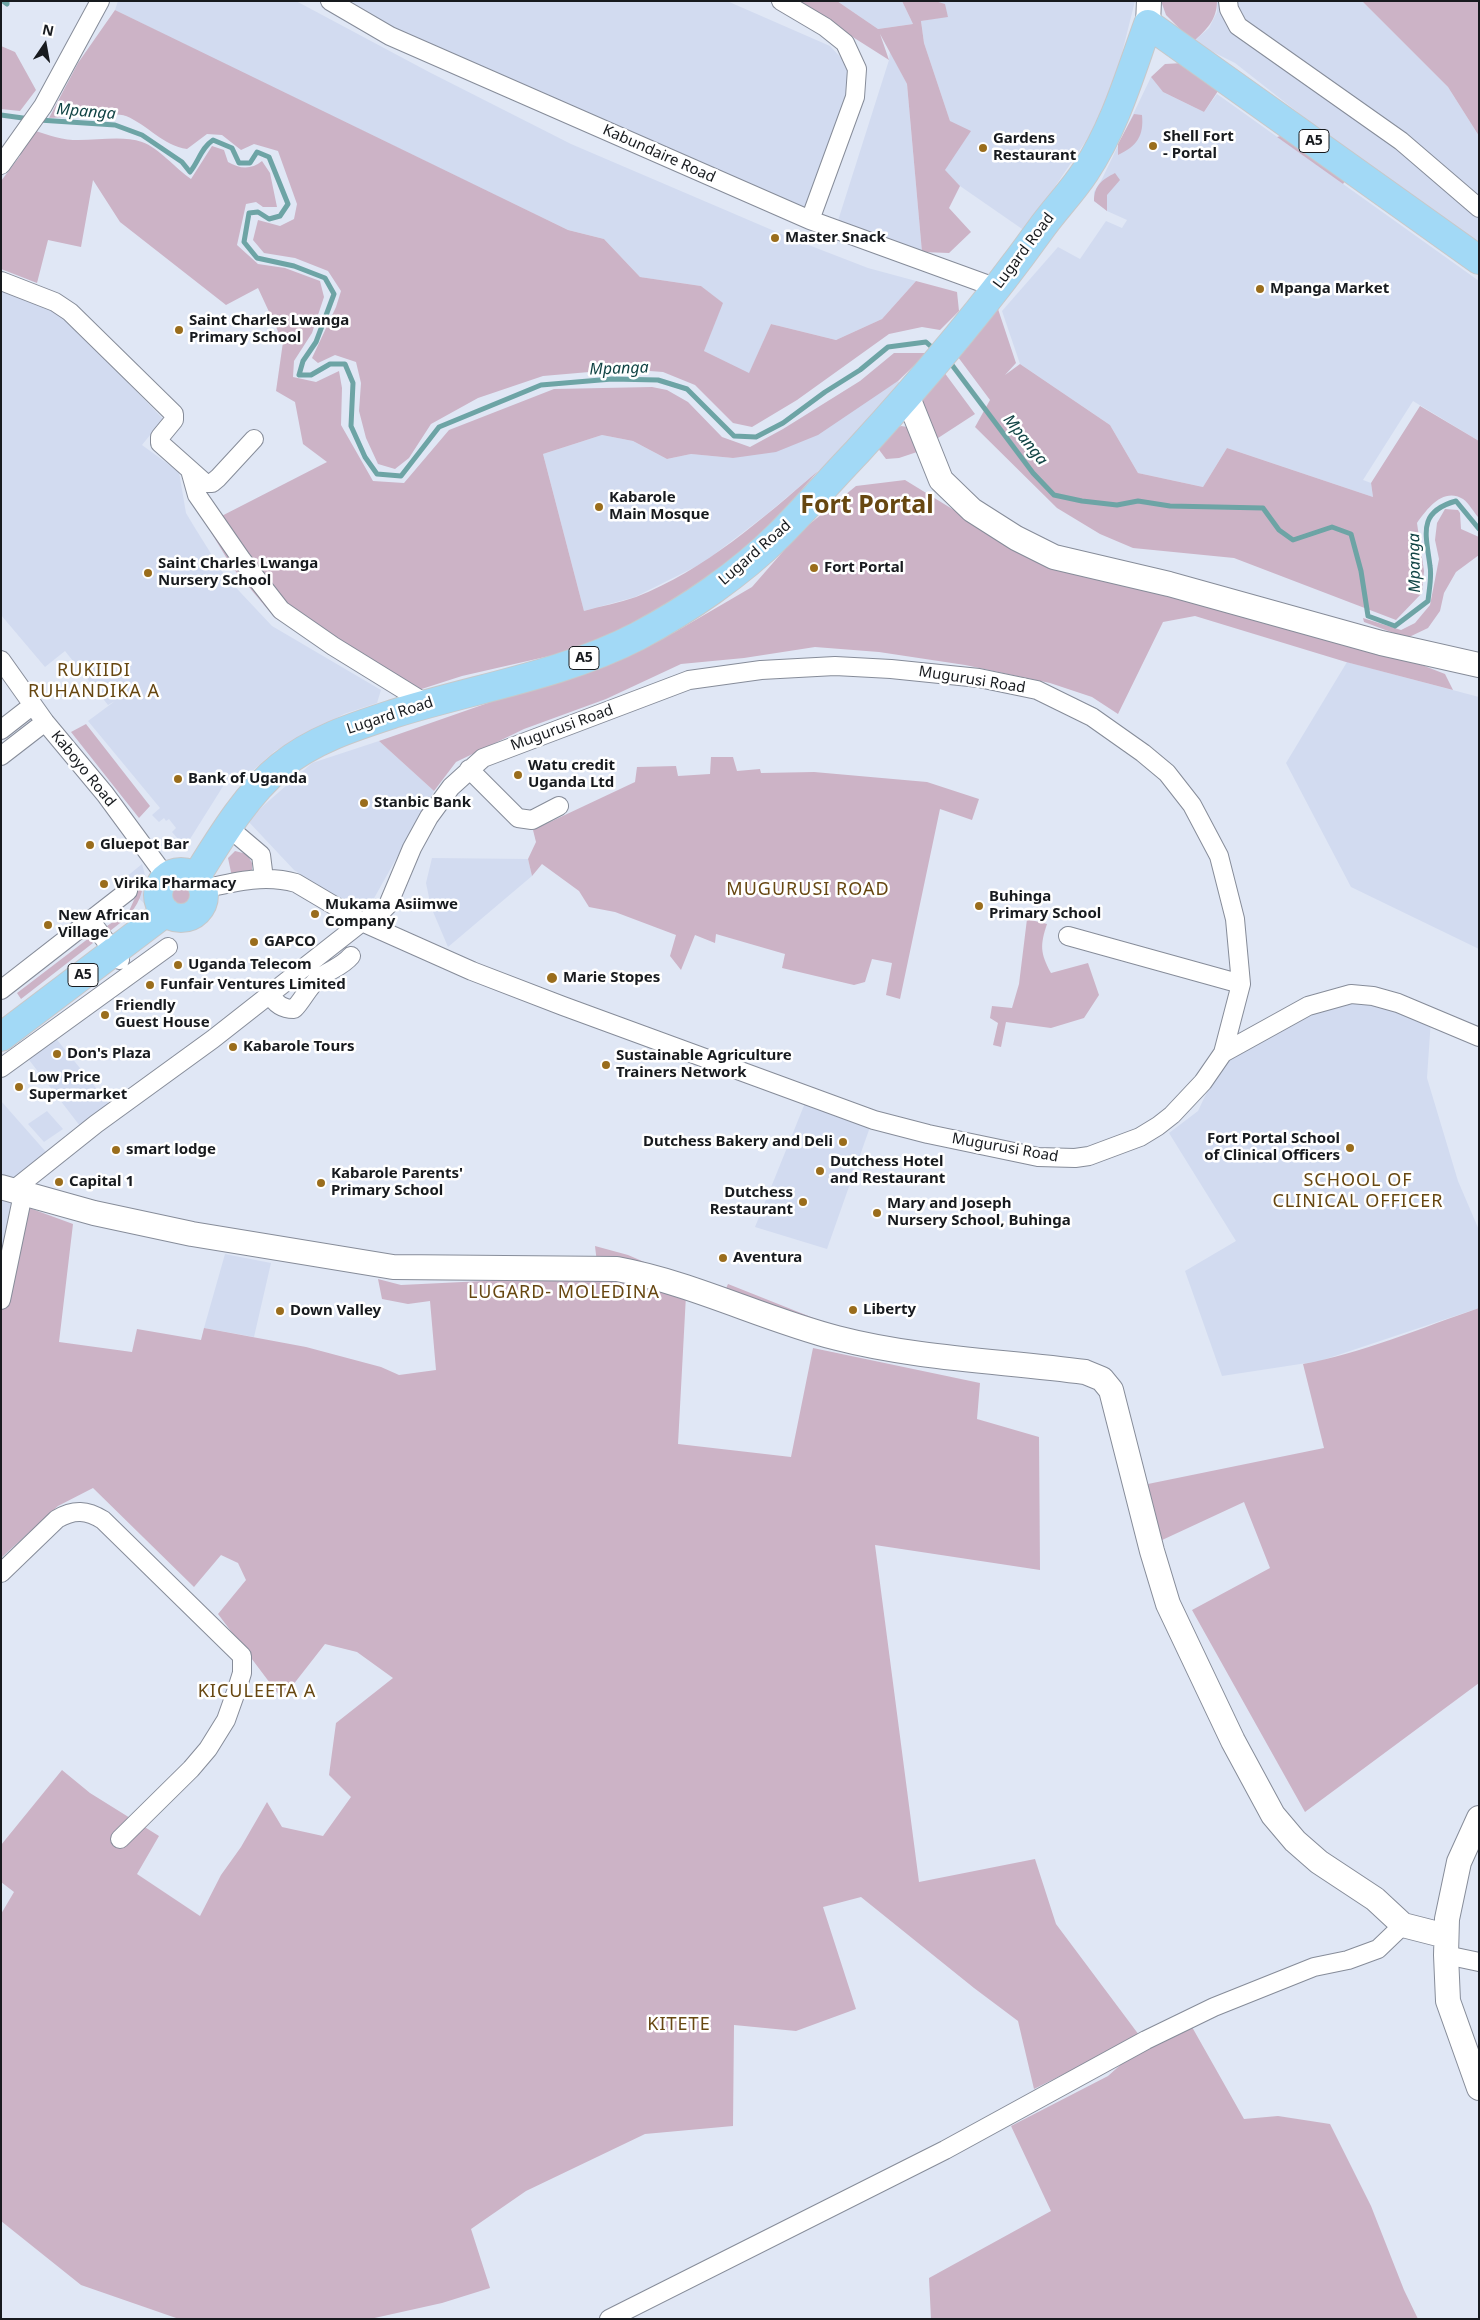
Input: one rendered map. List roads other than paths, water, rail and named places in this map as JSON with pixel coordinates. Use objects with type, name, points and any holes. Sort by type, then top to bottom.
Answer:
[{"type":"highway","name":"A5","points":[[1148,13],[1479,260]]},
{"type":"highway","name":"Lugard Road","points":[[200,883],[228,828],[271,774],[299,754],[340,732],[427,704],[509,682],[593,656],[637,636],[679,612],[720,584],[778,536],[908,396],[963,332],[1085,172],[1115,115],[1148,13]]},
{"type":"highway","points":[[166,912],[161,906],[158,891],[166,877],[181,872],[200,883]]},
{"type":"highway","name":"A5","points":[[1,1037],[166,912],[173,917],[183,918],[198,911],[202,904],[200,883]]},
{"type":"street","points":[[1,165],[24,136],[43,106],[100,1]]},
{"type":"street","name":"Kabundaire Road","points":[[330,1],[390,36],[810,220],[997,288]]},
{"type":"street","points":[[781,1],[825,27],[845,43],[858,68],[855,97],[810,220]]},
{"type":"street","points":[[1228,1],[1229,9],[1238,26],[1401,141],[1479,208]]},
{"type":"street","points":[[1,281],[55,302],[70,312],[171,411],[175,417],[174,420],[160,437],[159,441],[205,483],[212,483],[254,439]]},
{"type":"street","points":[[908,396],[941,480],[949,490],[972,510],[990,522],[1054,557],[1169,584],[1381,643],[1479,665]]},
{"type":"street","points":[[190,469],[197,494],[242,560],[281,610],[333,646],[427,704]]},
{"type":"street","name":"Kaboyo Road","points":[[1,660],[45,722],[105,794],[166,877]]},
{"type":"street","name":"Mugurusi Road","points":[[835,666],[890,668],[1006,682],[1036,690],[1092,717],[1143,752],[1167,774],[1192,805],[1219,856],[1235,919],[1241,984],[1223,1053],[1203,1082],[1182,1106],[1158,1126],[1140,1137],[1089,1156],[1075,1158],[1038,1156],[928,1134],[874,1120],[562,1006],[472,971],[362,922],[382,911],[388,905],[412,848],[429,817],[451,787],[483,758],[689,680],[761,670],[835,666]]},
{"type":"street","points":[[1,730],[33,705]]},
{"type":"street","points":[[1,756],[45,722]]},
{"type":"street","points":[[469,769],[518,818],[532,820],[559,806]]},
{"type":"street","points":[[228,828],[261,854],[264,879]]},
{"type":"street","points":[[1,1300],[12,1191],[96,1124],[213,1039],[362,922],[296,883],[284,880],[264,879],[200,883]]},
{"type":"street","points":[[1,990],[128,891]]},
{"type":"street","points":[[90,920],[129,974]]},
{"type":"street","points":[[1068,936],[1241,984]]},
{"type":"street","points":[[1,1068],[168,947]]},
{"type":"street","points":[[270,994],[273,1000],[281,1006],[294,1009],[313,983],[342,966],[351,956]]},
{"type":"street","points":[[1223,1053],[1308,1006],[1351,994],[1373,996],[1398,1003],[1479,1037]]},
{"type":"street","points":[[12,1191],[94,1213],[192,1234],[393,1267],[617,1269],[651,1275],[837,1338],[927,1355],[1085,1372],[1102,1379],[1111,1390],[1152,1551],[1168,1604],[1224,1724],[1273,1815],[1296,1841],[1319,1862],[1375,1899],[1403,1925],[1446,1937],[1479,1962]]},
{"type":"street","points":[[1,1572],[57,1519],[68,1512],[91,1513],[103,1520],[242,1656],[242,1673],[226,1720],[208,1749],[191,1769],[120,1839]]},
{"type":"street","points":[[1479,1818],[1459,1862],[1446,1937],[1448,2001],[1479,2088]]},
{"type":"street","points":[[610,2319],[945,2150],[1138,2044],[1214,2007],[1314,1967],[1348,1960],[1378,1948],[1403,1925]]},
{"type":"waterway","name":"Mpanga","points":[[3,1],[7,4],[7,1]]},
{"type":"waterway","name":"Mpanga","points":[[1,115],[30,119]]},
{"type":"waterway","name":"Mpanga","points":[[39,120],[115,125],[142,135],[182,162],[190,172],[203,151],[213,140],[232,148],[239,163],[250,163],[257,152],[269,157],[288,204],[280,216],[269,219],[258,212],[249,213],[244,242],[257,258],[294,266],[325,278],[334,294],[316,342],[303,361],[299,375],[311,375],[330,364],[345,364],[353,383],[351,426],[365,457],[377,474],[401,476],[439,427],[541,385],[612,379],[658,380],[687,389],[734,436],[756,437],[783,423],[825,392],[860,370],[888,347],[926,342],[936,351]]},
{"type":"waterway","name":"Mpanga","points":[[949,361],[1033,473],[1054,495],[1082,501],[1117,505],[1138,501],[1170,506],[1263,508],[1279,530],[1293,540],[1332,527],[1351,534],[1361,571],[1368,616],[1395,626],[1428,601],[1431,575],[1426,534],[1430,518],[1435,511],[1456,501],[1479,529]]},
{"type":"place","name":"Shell Fort - Portal","points":[[1153,146]]},
{"type":"place","name":"Gardens Restaurant","points":[[983,148]]},
{"type":"place","name":"Master Snack","points":[[775,238]]},
{"type":"place","name":"Mpanga Market","points":[[1260,289]]},
{"type":"place","name":"Saint Charles Lwanga Primary School","points":[[179,330]]},
{"type":"place","name":"Kabarole Main Mosque","points":[[599,507]]},
{"type":"place","name":"Fort Portal","points":[[814,568]]},
{"type":"place","name":"Saint Charles Lwanga Nursery School","points":[[148,573]]},
{"type":"place","name":"Watu credit Uganda Ltd","points":[[518,775]]},
{"type":"place","name":"Bank of Uganda","points":[[178,779]]},
{"type":"place","name":"Stanbic Bank","points":[[364,803]]},
{"type":"place","name":"Gluepot Bar","points":[[90,845]]},
{"type":"place","name":"Virika Pharmacy","points":[[104,884]]},
{"type":"place","name":"Buhinga Primary School","points":[[979,906]]},
{"type":"place","name":"Mukama Asiimwe Company","points":[[315,914]]},
{"type":"place","name":"New African Village","points":[[48,925]]},
{"type":"place","name":"GAPCO","points":[[254,942]]},
{"type":"place","name":"Uganda Telecom","points":[[178,965]]},
{"type":"place","name":"Marie Stopes","points":[[552,978]]},
{"type":"place","name":"Funfair Ventures Limited","points":[[150,985]]},
{"type":"place","name":"Friendly Guest House","points":[[105,1015]]},
{"type":"place","name":"Kabarole Tours","points":[[233,1047]]},
{"type":"place","name":"Don's Plaza","points":[[57,1054]]},
{"type":"place","name":"Sustainable Agriculture Trainers Network","points":[[606,1065]]},
{"type":"place","name":"Low Price Supermarket","points":[[19,1087]]},
{"type":"place","name":"Dutchess Bakery and Deli","points":[[843,1142]]},
{"type":"place","name":"Fort Portal School of Clinical Officers","points":[[1350,1148]]},
{"type":"place","name":"smart lodge","points":[[116,1150]]},
{"type":"place","name":"Dutchess Hotel and Restaurant","points":[[820,1171]]},
{"type":"place","name":"Capital 1","points":[[59,1182]]},
{"type":"place","name":"Kabarole Parents' Primary School","points":[[321,1183]]},
{"type":"place","name":"Dutchess Restaurant","points":[[803,1202]]},
{"type":"place","name":"Mary and Joseph Nursery School, Buhinga","points":[[877,1213]]},
{"type":"place","name":"Aventura","points":[[723,1258]]},
{"type":"place","name":"Liberty","points":[[853,1310]]},
{"type":"place","name":"Down Valley","points":[[280,1311]]},
{"type":"district","name":"Fort Portal","points":[[867,506]]},
{"type":"district","name":"RUKIIDI RUHANDIKA A","points":[[94,681]]},
{"type":"district","name":"MUGURUSI ROAD","points":[[808,890]]},
{"type":"district","name":"SCHOOL OF CLINICAL OFFICER","points":[[1358,1191]]},
{"type":"district","name":"LUGARD- MOLEDINA","points":[[564,1293]]},
{"type":"district","name":"KICULEETA A","points":[[257,1692]]},
{"type":"district","name":"KITETE","points":[[679,2025]]}]
